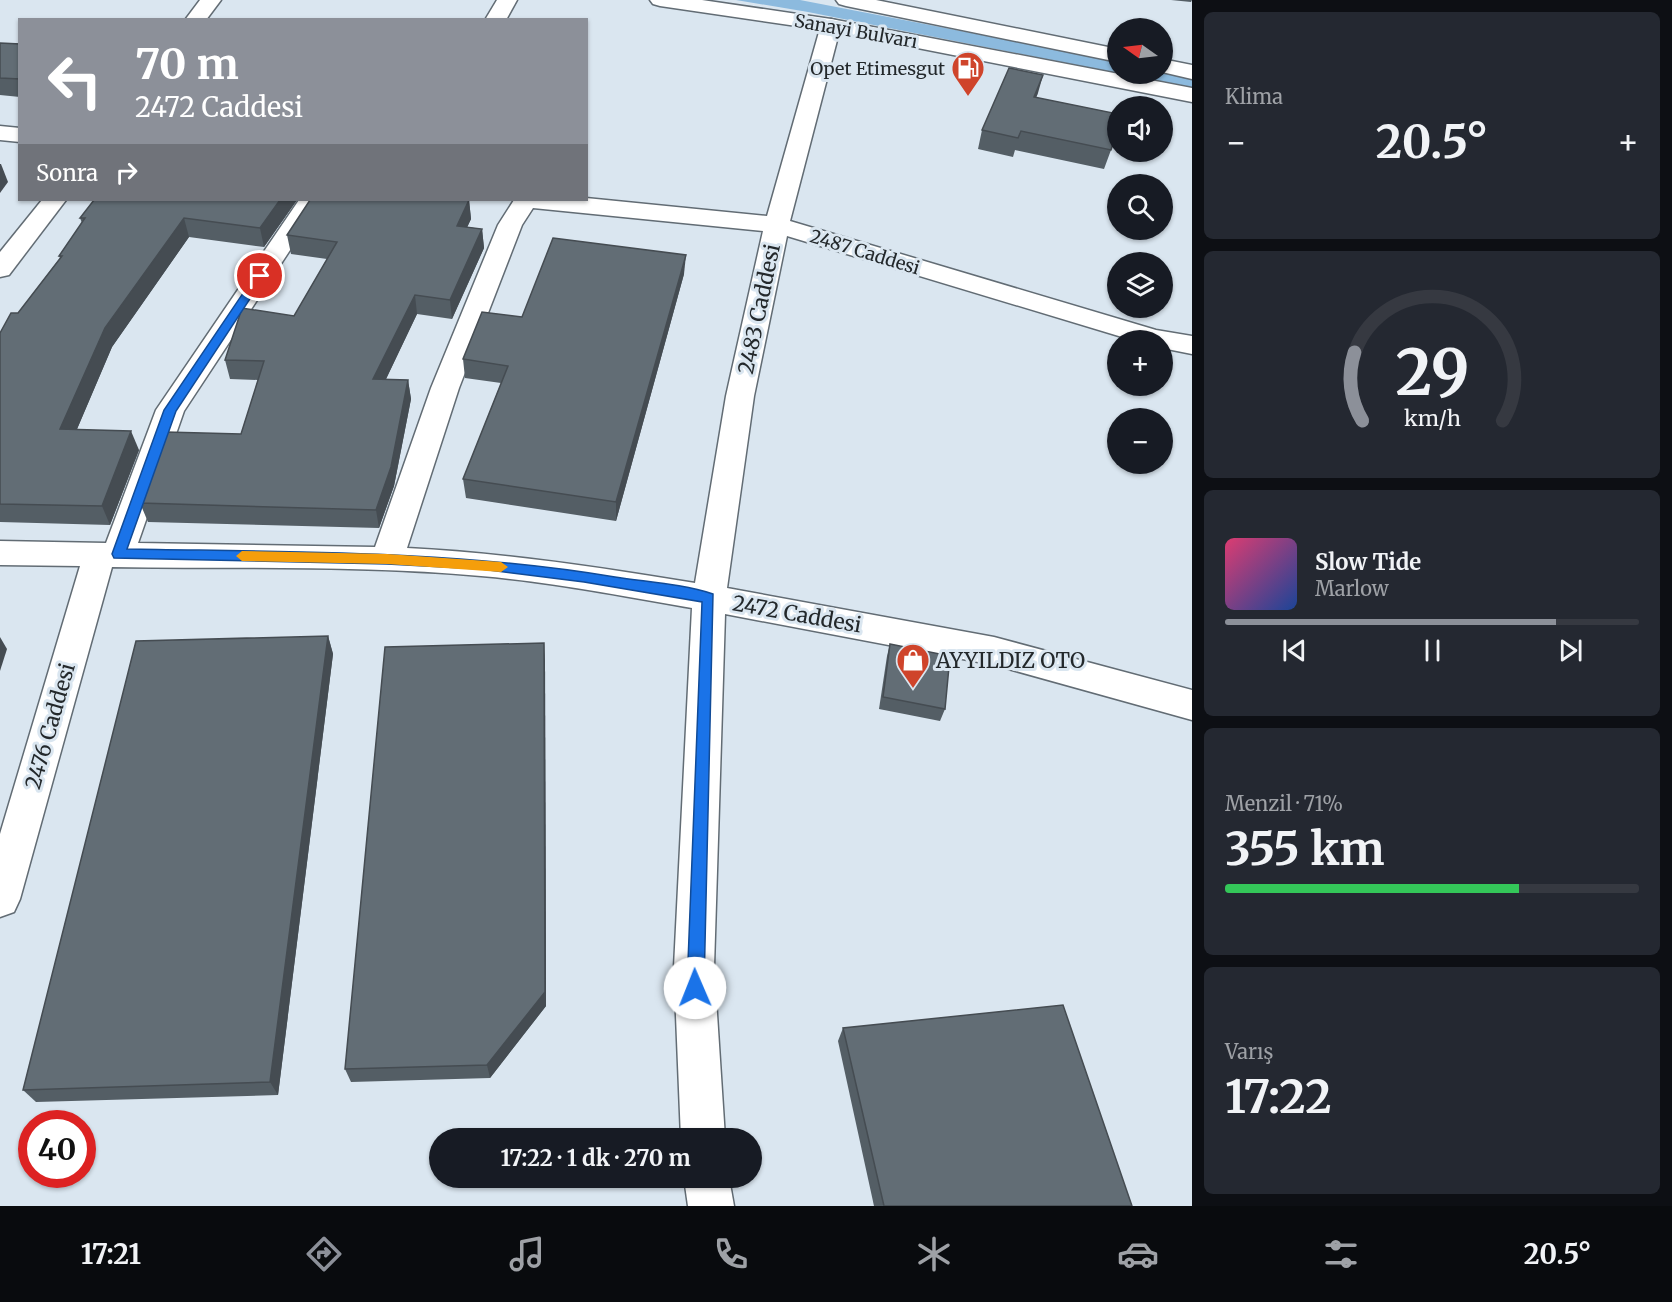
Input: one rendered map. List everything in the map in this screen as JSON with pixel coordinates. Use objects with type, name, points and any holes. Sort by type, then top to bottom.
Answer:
[{"type":"street","points":[[197,18],[211,0]]},
{"type":"street","points":[[496,18],[507,0]]},
{"type":"street","name":"Sanayi Bulvarı","points":[[660,0],[831,25],[1192,95]]},
{"type":"street","name":"Sanayi Bulvarı","points":[[846,0],[1107,54]]},
{"type":"street","name":"2483 Caddesi","points":[[702,1128],[694,967],[709,598],[740,396],[777,225],[831,25]]},
{"type":"street","points":[[1173,61],[1192,62]]},
{"type":"street","points":[[1173,68],[1192,72]]},
{"type":"street","points":[[0,133],[18,135]]},
{"type":"street","points":[[0,269],[53,201]]},
{"type":"street","name":"2476 Caddesi","points":[[0,899],[109,554],[170,410],[310,201]]},
{"type":"street","points":[[387,559],[445,388],[510,225],[525,201]]},
{"type":"street","name":"2487 Caddesi","points":[[541,201],[777,225],[1154,338],[1192,345]]},
{"type":"street","name":"2472 Caddesi","points":[[0,553],[387,559],[481,564],[584,577],[994,651],[1192,705]]},
{"type":"street","points":[[708,1188],[711,1206]]},
{"type":"shaded area","points":[[736,0],[800,0],[1107,59],[1107,71]]},
{"type":"shaded area","points":[[1173,72],[1192,76],[1192,87],[1173,83]]},
{"type":"building","points":[[0,43],[18,44],[18,79],[0,78]]},
{"type":"building","points":[[1009,68],[1043,75],[1034,97],[1107,112],[1107,149],[1021,131],[1018,138],[982,130]]},
{"type":"building","points":[[93,201],[279,201],[260,228],[184,218],[105,328],[60,429],[131,431],[102,506],[0,504],[0,333],[11,313],[18,313],[62,256],[59,256],[85,218],[80,218]]},
{"type":"building","points":[[309,201],[469,201],[457,226],[482,229],[450,300],[415,295],[373,379],[408,380],[391,467],[376,510],[140,503],[166,432],[241,434],[264,361],[225,360],[242,308],[294,316],[337,242],[287,235]]},
{"type":"building","points":[[553,238],[686,255],[616,502],[463,479],[508,366],[463,359],[482,312],[522,317]]},
{"type":"building","points":[[328,636],[270,1082],[23,1090],[136,641]]},
{"type":"building","points":[[544,643],[545,992],[487,1065],[345,1069],[385,647]]},
{"type":"building","name":"AYYILDIZ OTO","points":[[890,644],[950,656],[945,709],[883,697]]},
{"type":"building","points":[[1063,1005],[1132,1206],[884,1206],[843,1028]]},
{"type":"slow traffic","points":[[242,556],[387,559],[501,567]]},
{"type":"place","name":"Opet Etimesgut","points":[[968,97]]},
{"type":"place","name":"AYYILDIZ OTO","points":[[913,689]]},
{"type":"route","points":[[260,276],[170,410],[118,554],[387,559],[481,564],[584,577],[709,598],[695,988]]}]
